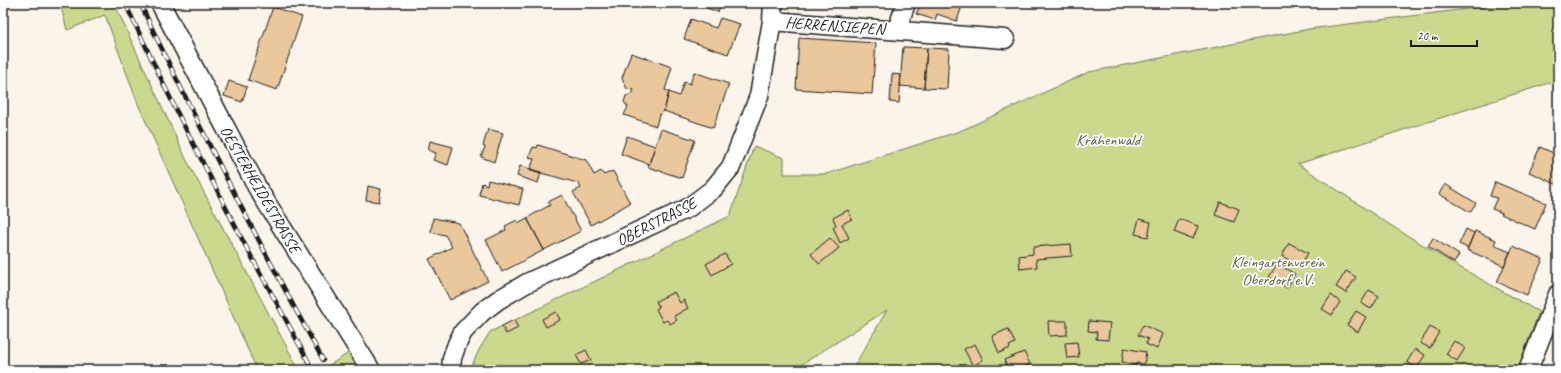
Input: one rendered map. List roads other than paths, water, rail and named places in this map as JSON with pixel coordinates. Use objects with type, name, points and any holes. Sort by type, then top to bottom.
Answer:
[{"type":"street","name":"OESTERHEIDESTRASSE","points":[[160,3],[258,189],[371,370]]},
{"type":"street","name":"OBERSTRASSE","points":[[451,370],[452,358],[463,332],[482,312],[498,300],[527,283],[688,208],[713,189],[731,167],[759,96],[772,21],[773,3]]},
{"type":"street","name":"HERRENSIEPEN","points":[[897,30],[906,3]]},
{"type":"street","name":"HERRENSIEPEN","points":[[772,21],[1005,39]]},
{"type":"street","points":[[1528,370],[1558,294]]},
{"type":"railway","points":[[125,3],[176,110],[243,241],[312,368]]},
{"type":"railway","points":[[140,3],[229,183],[323,360]]},
{"type":"park label","name":"Krähenwald","points":[[1108,139]]},
{"type":"park label","name":"Kleingartenverein Oberdorf e.V.","points":[[1278,270]]}]
